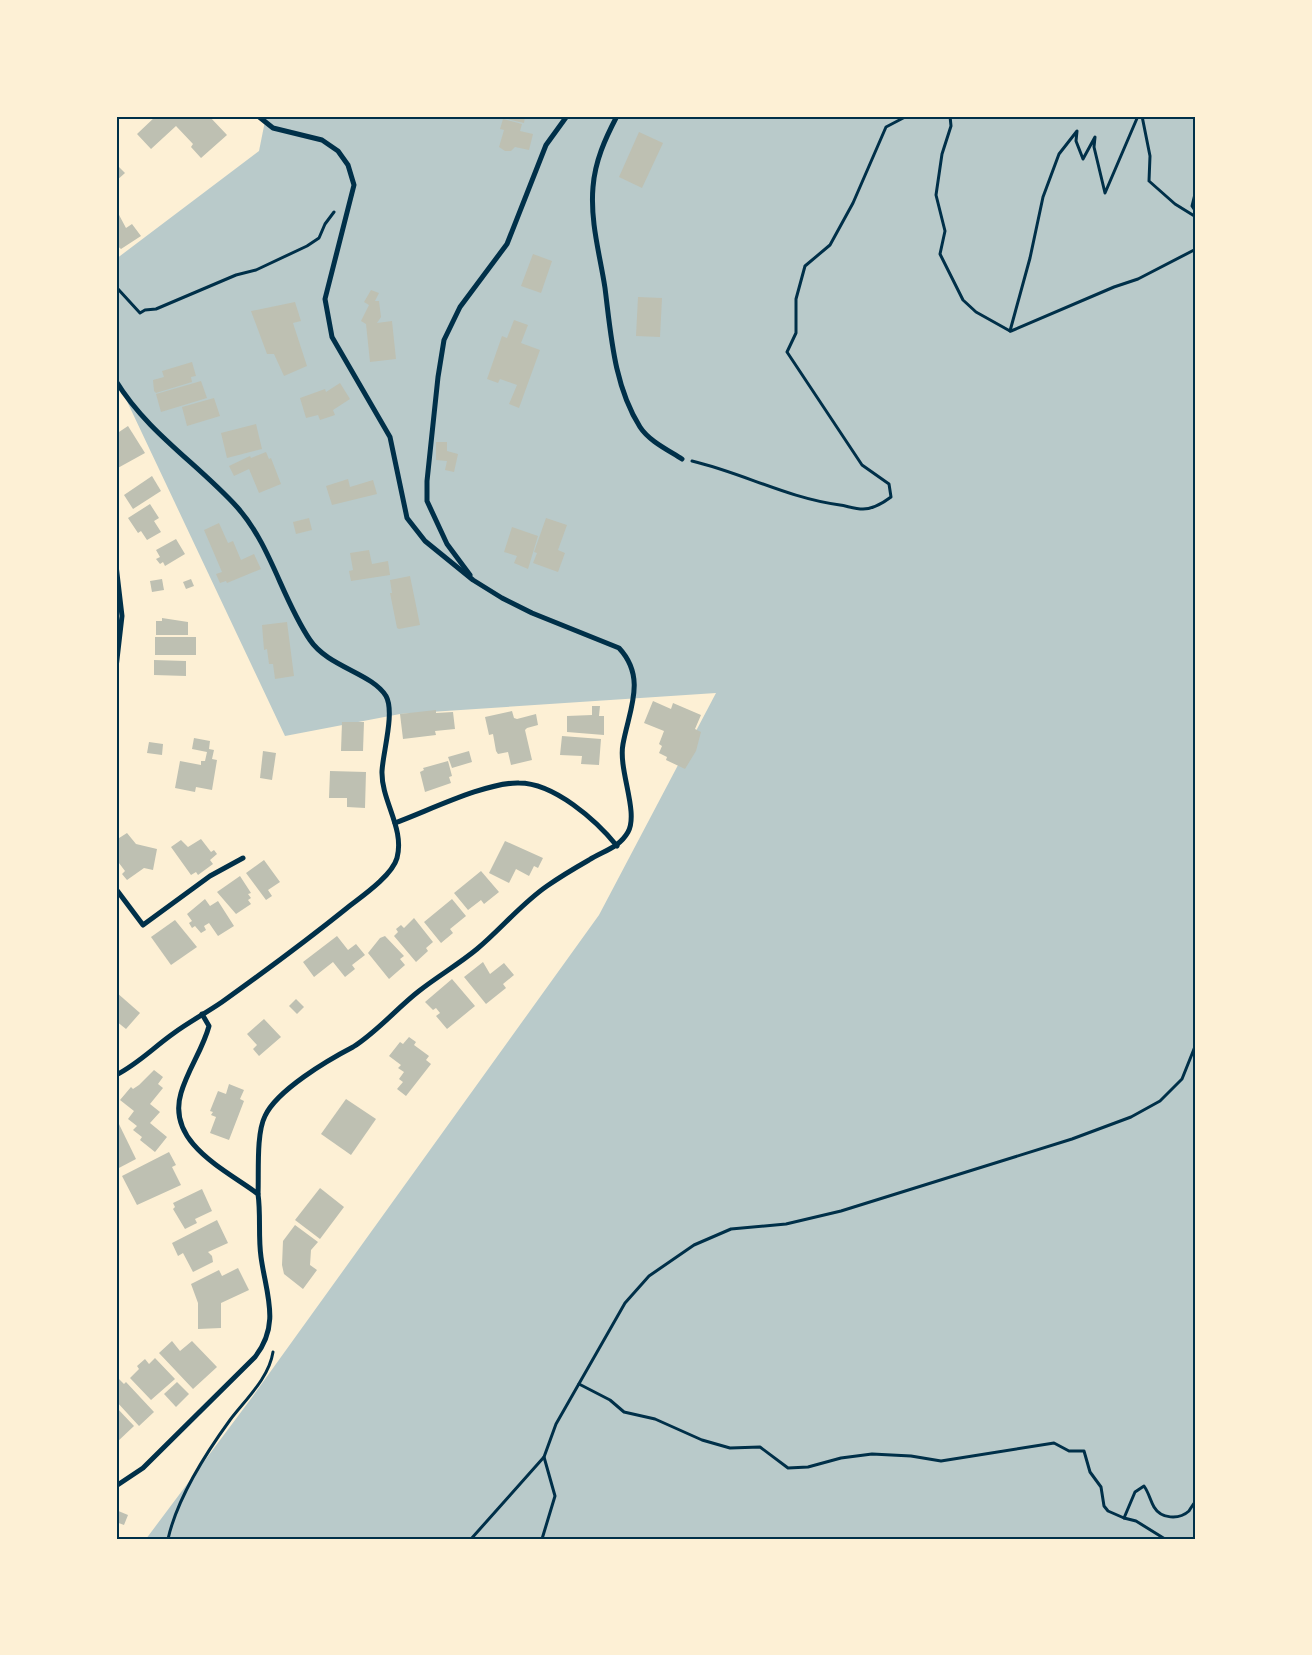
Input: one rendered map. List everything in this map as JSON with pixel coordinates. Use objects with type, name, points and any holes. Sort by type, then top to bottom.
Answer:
[{"type":"street","points":[[116,1486],[143,1468],[254,1357],[261,1348],[269,1330],[270,1302],[261,1255],[261,1217],[258,1194],[260,1139],[264,1116],[278,1099],[324,1062],[355,1045],[419,991],[478,948],[546,887],[590,859],[617,846],[629,831],[632,814],[622,768],[623,744],[635,697],[629,659],[619,648],[532,614],[473,580],[425,541],[407,518],[390,437],[332,337],[325,299],[354,185],[348,165],[338,151],[322,140],[273,128],[258,116]]},
{"type":"street","points":[[473,580],[447,544],[427,501],[427,481],[438,377],[444,340],[460,307],[507,244],[546,145],[567,116]]},
{"type":"street","points":[[617,116],[604,141],[596,164],[593,188],[594,229],[604,287],[610,339],[617,372],[640,428],[649,437],[682,459]]},
{"type":"street","points":[[116,381],[142,417],[213,482],[248,520],[302,627],[317,649],[372,684],[387,697],[389,712],[382,782],[395,823],[398,847],[397,858],[375,886],[301,945],[171,1035],[137,1063],[116,1075]]},
{"type":"street","points":[[116,565],[122,616],[116,668]]},
{"type":"street","points":[[395,823],[496,786],[520,782],[538,786],[572,805],[597,823],[617,846]]},
{"type":"street","points":[[116,889],[143,925],[210,876],[243,858]]},
{"type":"street","points":[[202,1014],[209,1026],[206,1039],[181,1094],[182,1125],[196,1149],[258,1194]]},
{"type":"path","points":[[682,459],[720,468],[761,485],[810,501],[864,509],[881,504],[891,497],[889,484],[862,465],[787,352],[796,333],[796,300],[805,266],[830,245],[853,203],[886,127],[907,116]]},
{"type":"path","points":[[950,116],[951,126],[942,154],[936,195],[945,231],[940,254],[963,300],[976,312],[1010,331]]},
{"type":"path","points":[[1010,331],[1030,258],[1043,197],[1059,154],[1077,131],[1076,141],[1083,159],[1095,137],[1094,148],[1105,193],[1140,116]]},
{"type":"path","points":[[1140,116],[1150,156],[1150,181],[1176,204],[1196,217]]},
{"type":"path","points":[[1196,190],[1192,206],[1196,212]]},
{"type":"path","points":[[116,292],[118,289],[140,313],[164,306],[236,275],[256,270],[296,252],[319,238],[325,224],[342,202],[351,197]]},
{"type":"path","points":[[1010,331],[1114,287],[1138,279],[1196,249]]},
{"type":"path","points":[[471,1539],[544,1457],[556,1424],[625,1303],[649,1276],[694,1245],[731,1229],[786,1224],[841,1210],[1072,1140],[1131,1117],[1160,1101],[1182,1079],[1196,1044]]},
{"type":"path","points":[[168,1539],[173,1516],[202,1464],[229,1421],[256,1388],[271,1363],[274,1347],[269,1330]]},
{"type":"path","points":[[579,1384],[610,1400],[624,1412],[655,1419],[702,1440],[730,1448],[760,1447],[788,1468],[808,1467],[841,1458],[872,1454],[911,1456],[941,1461],[1054,1443],[1070,1450],[1084,1451],[1090,1472],[1101,1486],[1104,1506],[1108,1511],[1136,1521],[1165,1539]]},
{"type":"path","points":[[542,1539],[555,1496],[544,1457]]},
{"type":"path","points":[[1124,1518],[1135,1492],[1144,1486],[1151,1496],[1153,1506],[1160,1515],[1172,1518],[1188,1512],[1196,1501]]},
{"type":"shaded area","points":[[266,116],[1196,116],[1196,1539],[146,1539],[253,1396],[599,915],[716,693],[400,714],[285,736],[116,378],[116,259],[259,151]]},
{"type":"building","points":[[156,116],[202,116],[204,118],[209,116],[227,135],[201,158],[191,147],[193,144],[176,126],[151,149],[137,134]]},
{"type":"building","points":[[495,116],[525,116],[524,123]]},
{"type":"building","points":[[503,119],[522,124],[520,131],[533,134],[529,150],[515,147],[511,151],[505,151],[499,147],[504,130],[500,129]]},
{"type":"building","points":[[639,132],[663,143],[642,188],[619,177]]},
{"type":"building","points":[[116,164],[125,173],[116,181]]},
{"type":"building","points":[[118,213],[126,228],[132,224],[141,236],[121,249],[116,245]]},
{"type":"building","points":[[533,254],[552,261],[541,293],[521,286]]},
{"type":"building","points":[[371,290],[379,293],[375,301],[379,301],[381,317],[377,323],[392,321],[396,359],[370,362],[366,324],[361,321],[369,305],[364,302]]},
{"type":"building","points":[[638,297],[662,298],[660,337],[636,336]]},
{"type":"building","points":[[295,302],[301,321],[293,323],[307,366],[284,376],[274,354],[267,354],[251,311]]},
{"type":"building","points":[[514,320],[528,325],[521,343],[540,350],[519,408],[509,404],[517,385],[500,379],[498,383],[487,379],[502,336],[507,338]]},
{"type":"building","points":[[192,362],[196,376],[191,377],[192,382],[156,393],[154,391],[153,380],[164,377],[162,371]]},
{"type":"building","points":[[201,381],[207,398],[161,412],[156,394]]},
{"type":"building","points":[[340,383],[350,399],[333,410],[335,415],[320,420],[318,415],[306,418],[300,398],[325,389],[326,392]]},
{"type":"building","points":[[214,398],[220,416],[187,426],[182,407]]},
{"type":"building","points":[[256,424],[262,449],[227,458],[221,433]]},
{"type":"building","points":[[128,426],[145,453],[116,469],[116,434]]},
{"type":"building","points":[[436,442],[447,442],[447,451],[458,454],[454,472],[445,470],[447,461],[436,460]]},
{"type":"building","points":[[266,452],[269,459],[271,458],[281,484],[259,493],[249,469],[234,476],[229,466],[250,456],[251,458]]},
{"type":"building","points":[[152,476],[161,491],[133,509],[124,495]]},
{"type":"building","points":[[348,479],[350,487],[373,480],[377,494],[332,505],[326,486]]},
{"type":"building","points":[[150,504],[159,518],[154,521],[161,532],[147,540],[141,531],[138,533],[128,518]]},
{"type":"building","points":[[309,518],[312,530],[296,534],[293,522]]},
{"type":"building","points":[[546,518],[567,525],[558,550],[565,553],[558,572],[533,563],[537,553],[534,552]]},
{"type":"building","points":[[219,523],[228,543],[233,541],[241,560],[254,554],[261,569],[227,583],[226,581],[220,583],[216,574],[222,572],[204,530]]},
{"type":"building","points":[[512,527],[538,536],[528,569],[514,563],[517,556],[504,552]]},
{"type":"building","points":[[176,539],[185,554],[165,566],[163,562],[160,564],[156,559],[160,557],[156,550]]},
{"type":"building","points":[[369,550],[372,564],[388,561],[390,575],[351,581],[349,571],[353,570],[350,553]]},
{"type":"building","points":[[410,576],[420,625],[399,629],[397,628],[390,593],[392,593],[390,580]]},
{"type":"building","points":[[162,579],[164,590],[152,592],[150,581]]},
{"type":"building","points":[[191,579],[194,586],[186,589],[183,582]]},
{"type":"building","points":[[162,618],[188,622],[188,635],[156,635],[156,621],[162,621]]},
{"type":"building","points":[[287,622],[294,676],[275,679],[273,664],[269,664],[267,649],[264,650],[262,625]]},
{"type":"building","points":[[155,637],[196,637],[196,655],[155,655]]},
{"type":"building","points":[[154,660],[186,661],[186,676],[154,675]]},
{"type":"building","points":[[653,701],[671,709],[673,703],[701,715],[695,729],[701,732],[696,751],[685,769],[666,760],[667,757],[659,753],[662,746],[659,744],[664,731],[644,723]]},
{"type":"building","points":[[592,706],[600,706],[599,716],[604,716],[604,735],[567,732],[567,716],[592,715]]},
{"type":"building","points":[[436,710],[436,713],[453,712],[455,729],[435,731],[436,735],[403,739],[400,714]]},
{"type":"building","points":[[512,711],[514,718],[517,719],[536,714],[538,725],[525,730],[532,760],[511,765],[508,752],[498,754],[496,751],[493,734],[489,735],[485,717]]},
{"type":"building","points":[[342,722],[364,722],[363,751],[341,751]]},
{"type":"building","points":[[562,736],[601,739],[599,765],[581,764],[582,756],[560,755]]},
{"type":"building","points":[[194,738],[210,741],[209,749],[214,750],[212,759],[217,760],[212,790],[196,787],[195,792],[175,788],[180,761],[201,765],[201,761],[205,761],[207,752],[192,749]]},
{"type":"building","points":[[149,742],[163,744],[162,755],[147,753]]},
{"type":"building","points":[[263,751],[276,753],[272,780],[260,778]]},
{"type":"building","points":[[469,751],[472,762],[452,768],[448,757]]},
{"type":"building","points":[[448,761],[452,776],[449,777],[451,783],[425,792],[420,772],[424,770],[423,768]]},
{"type":"building","points":[[330,771],[366,772],[365,808],[347,807],[347,798],[329,798]]},
{"type":"building","points":[[127,833],[136,844],[157,849],[153,870],[144,868],[127,880],[122,874],[125,871],[116,859],[116,840]]},
{"type":"building","points":[[201,839],[211,852],[214,850],[217,854],[210,860],[213,864],[198,875],[196,872],[191,875],[171,847],[181,840],[188,847]]},
{"type":"building","points":[[505,841],[543,858],[538,868],[534,866],[529,876],[516,869],[509,883],[489,873]]},
{"type":"building","points":[[264,860],[280,882],[268,890],[272,896],[266,900],[246,873]]},
{"type":"building","points":[[481,871],[499,892],[484,904],[481,900],[468,910],[454,893]]},
{"type":"building","points":[[240,876],[251,893],[248,894],[251,898],[248,900],[251,904],[236,914],[217,892]]},
{"type":"building","points":[[205,899],[210,906],[218,901],[234,926],[218,936],[209,923],[204,926],[206,930],[201,933],[195,926],[192,928],[189,923],[192,921],[187,914]]},
{"type":"building","points":[[452,899],[466,916],[450,929],[453,933],[441,943],[424,922]]},
{"type":"building","points":[[414,918],[433,942],[426,948],[428,951],[416,962],[394,936],[398,932],[396,929],[401,925],[404,928]]},
{"type":"building","points":[[175,920],[197,947],[171,965],[151,937]]},
{"type":"building","points":[[337,936],[348,950],[356,944],[365,955],[352,965],[355,969],[345,977],[333,962],[314,977],[303,962]]},
{"type":"building","points":[[385,936],[404,956],[400,959],[405,965],[389,979],[368,953],[380,938]]},
{"type":"building","points":[[483,962],[490,974],[504,963],[514,975],[503,984],[506,988],[486,1004],[464,977]]},
{"type":"building","points":[[452,979],[475,1006],[447,1029],[436,1016],[440,1013],[436,1008],[433,1010],[425,1002]]},
{"type":"building","points":[[116,992],[140,1013],[126,1029],[116,1021]]},
{"type":"building","points":[[296,999],[304,1007],[297,1014],[289,1006]]},
{"type":"building","points":[[264,1019],[281,1037],[259,1056],[253,1049],[257,1045],[247,1034]]},
{"type":"building","points":[[409,1037],[416,1042],[414,1045],[429,1056],[426,1060],[431,1064],[406,1096],[397,1089],[403,1082],[399,1079],[404,1072],[398,1068],[401,1065],[389,1056],[400,1042],[403,1044]]},
{"type":"building","points":[[154,1070],[163,1077],[158,1084],[163,1088],[150,1104],[160,1112],[150,1123],[167,1137],[155,1152],[140,1140],[142,1137],[133,1130],[137,1126],[128,1119],[134,1111],[120,1100],[131,1087],[133,1089],[139,1085]]},
{"type":"building","points":[[229,1084],[244,1090],[240,1099],[244,1101],[229,1140],[210,1133],[216,1117],[211,1115],[213,1112],[210,1111],[218,1091],[226,1094]]},
{"type":"building","points":[[346,1099],[376,1119],[351,1155],[321,1134]]},
{"type":"building","points":[[116,1118],[136,1159],[117,1169],[116,1167]]},
{"type":"building","points":[[169,1152],[176,1165],[172,1167],[181,1185],[137,1205],[122,1176]]},
{"type":"building","points":[[320,1188],[344,1207],[320,1239],[295,1220]]},
{"type":"building","points":[[202,1189],[212,1211],[195,1219],[197,1223],[185,1229],[173,1209],[175,1207],[173,1203]]},
{"type":"building","points":[[217,1220],[228,1243],[208,1252],[212,1256],[213,1262],[193,1272],[183,1253],[178,1256],[172,1243]]},
{"type":"building","points":[[295,1225],[318,1242],[311,1250],[310,1265],[317,1270],[303,1289],[284,1274],[282,1265],[283,1241]]},
{"type":"building","points":[[238,1268],[249,1290],[221,1303],[221,1328],[198,1329],[198,1303],[191,1284],[219,1270],[222,1276]]},
{"type":"building","points":[[172,1341],[180,1351],[192,1341],[217,1367],[193,1389],[159,1353]]},
{"type":"building","points":[[155,1358],[175,1379],[151,1400],[130,1378],[139,1369],[137,1366],[145,1359],[149,1364]]},
{"type":"building","points":[[118,1378],[124,1384],[126,1382],[154,1412],[139,1426],[116,1401],[116,1379]]},
{"type":"building","points":[[177,1382],[189,1394],[176,1407],[164,1394]]},
{"type":"building","points":[[116,1407],[134,1426],[116,1443]]},
{"type":"building","points":[[116,1510],[128,1515],[124,1525],[116,1522]]}]
